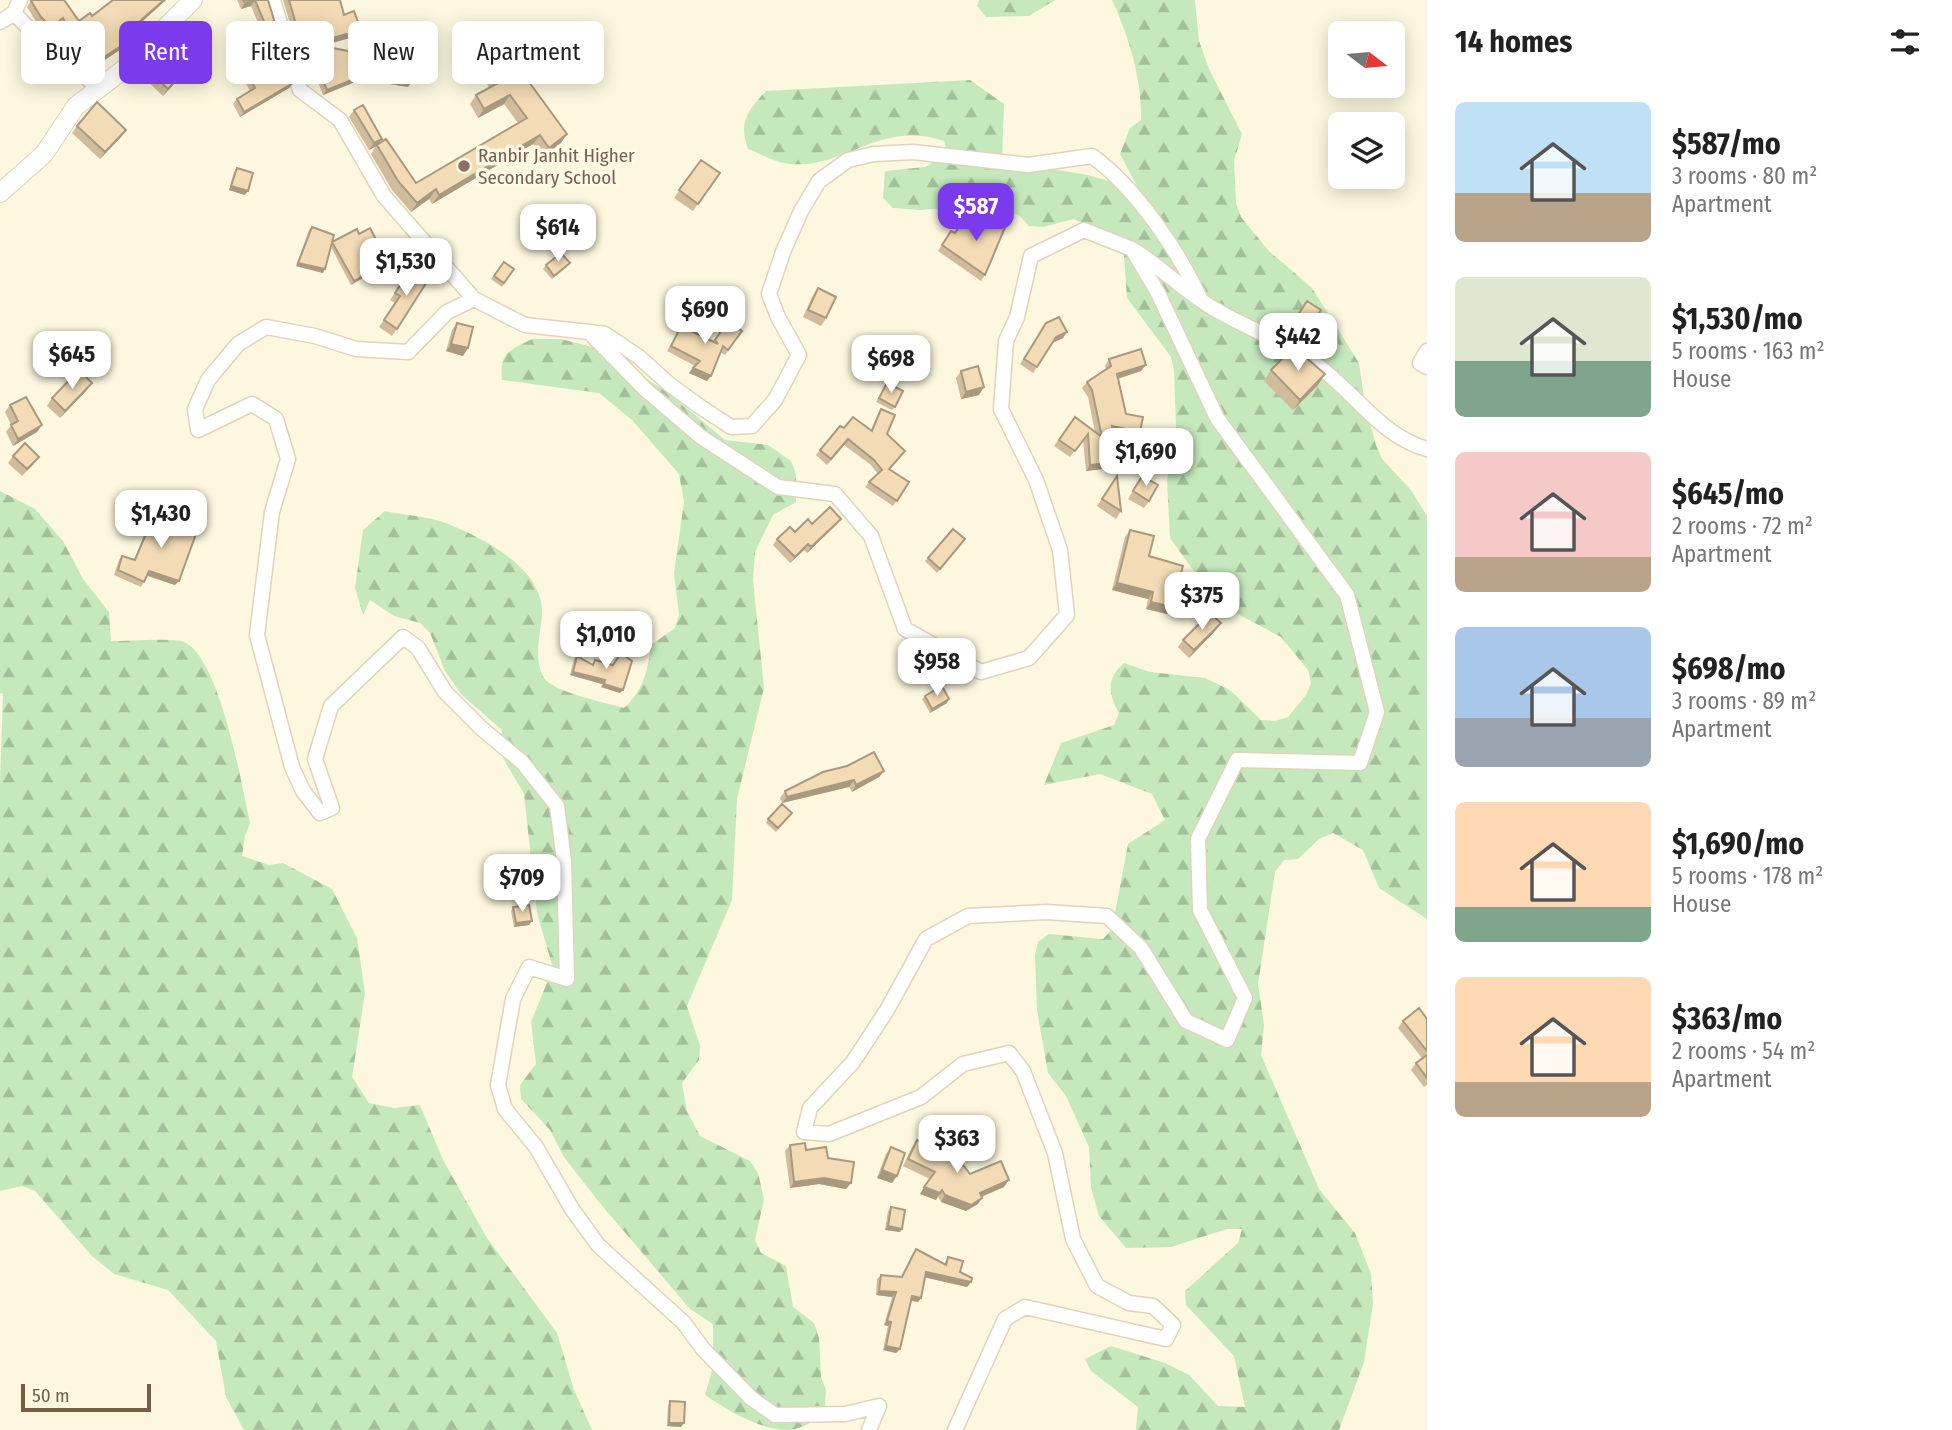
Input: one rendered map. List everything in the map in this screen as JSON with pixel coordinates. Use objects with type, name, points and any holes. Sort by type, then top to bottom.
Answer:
[{"type":"street","points":[[0,193],[44,154],[76,106],[124,69],[193,0]]},
{"type":"street","points":[[274,0],[300,90],[340,120],[384,196],[474,299],[525,325],[605,334],[639,357],[669,384],[731,427],[752,426],[775,400],[799,355],[769,294],[801,211],[819,181],[848,160],[874,154],[913,152],[1028,165],[1092,156],[1112,171],[1139,202],[1189,274],[1200,299]]},
{"type":"street","points":[[0,22],[17,7],[41,41],[99,88]]},
{"type":"street","points":[[589,332],[646,390],[701,437],[723,452],[778,487],[835,494],[871,536],[905,629],[981,672],[1029,658],[1067,615],[1060,550],[1036,480],[1001,409],[1006,341],[1017,317],[1031,256],[1084,230],[1132,249],[1216,310],[1286,344],[1317,365],[1349,391],[1370,415],[1410,444],[1427,449]]},
{"type":"street","points":[[955,1430],[1005,1319],[1025,1307],[1166,1339],[1173,1325],[1153,1306],[1129,1303],[1097,1286],[1073,1239],[1055,1153],[1023,1071],[1009,1053],[962,1065],[921,1097],[829,1134],[804,1132],[810,1108],[853,1062],[887,1010],[926,939],[968,916],[1046,912],[1107,916],[1141,948],[1186,1021],[1227,1040],[1245,998],[1200,910],[1198,839],[1237,760],[1360,763],[1377,712],[1347,595],[1217,418],[1158,293],[1132,249]]},
{"type":"street","points":[[474,299],[447,312],[408,352],[356,349],[315,336],[266,327],[238,344],[208,380],[195,410],[198,430],[252,404],[276,419],[288,459],[272,512],[257,635],[292,767],[303,791],[320,813],[332,808],[314,759],[331,706],[403,637],[418,648],[445,692],[481,728],[522,762],[558,806],[564,861],[567,979],[530,967],[513,999],[498,1085],[505,1109],[536,1147],[572,1209],[598,1245],[684,1323],[702,1349],[751,1398],[775,1415],[845,1414],[879,1406],[869,1430]]},
{"type":"street","points":[[1427,351],[1420,363],[1427,367]]},
{"type":"green space","points":[[979,0],[1055,0],[1029,16],[986,17],[977,6]]},
{"type":"green space","points":[[1112,0],[1195,0],[1199,41],[1209,69],[1242,134],[1234,161],[1236,203],[1241,217],[1269,251],[1312,288],[1359,363],[1365,405],[1382,459],[1411,490],[1427,516],[1427,919],[1379,888],[1363,850],[1333,833],[1319,839],[1298,859],[1284,860],[1275,872],[1258,984],[1264,1025],[1261,1055],[1319,1189],[1355,1233],[1371,1274],[1373,1304],[1364,1362],[1339,1430],[1136,1430],[1138,1407],[1091,1371],[1085,1359],[1111,1346],[1165,1363],[1189,1375],[1218,1406],[1245,1407],[1234,1356],[1186,1305],[1185,1291],[1238,1243],[1242,1229],[1227,1229],[1171,1247],[1126,1248],[1099,1216],[1091,1188],[1089,1147],[1066,1096],[1048,1073],[1037,1010],[1035,955],[1038,942],[1049,934],[1103,939],[1112,929],[1128,844],[1165,820],[1152,794],[1100,774],[1044,785],[1061,743],[1114,725],[1119,713],[1111,686],[1114,674],[1124,663],[1150,672],[1205,678],[1230,690],[1261,720],[1275,721],[1288,717],[1306,695],[1311,683],[1308,670],[1281,637],[1217,603],[1170,538],[1167,481],[1176,428],[1174,370],[1171,357],[1127,298],[1123,243],[1074,219],[1043,227],[1029,226],[1020,216],[993,204],[920,210],[893,208],[883,198],[885,171],[925,167],[948,154],[944,141],[921,136],[901,136],[810,164],[790,164],[748,149],[745,140],[746,117],[766,91],[970,80],[1004,104],[1002,161],[1088,175],[1139,190],[1120,154],[1130,128],[1141,120],[1137,74],[1129,43]]},
{"type":"green space","points":[[532,339],[561,339],[600,349],[670,394],[725,440],[768,445],[791,461],[796,474],[796,502],[773,515],[755,552],[753,580],[764,688],[737,799],[732,900],[687,1006],[700,1046],[699,1060],[682,1083],[687,1111],[700,1136],[750,1161],[758,1173],[764,1199],[755,1240],[761,1253],[786,1266],[793,1307],[814,1323],[819,1338],[821,1377],[826,1390],[824,1416],[794,1429],[778,1429],[756,1423],[705,1395],[713,1367],[713,1324],[690,1309],[599,1202],[564,1157],[550,1130],[521,1099],[520,1085],[536,1064],[531,1022],[553,968],[537,913],[524,794],[503,758],[502,730],[461,694],[445,671],[430,633],[420,623],[394,616],[370,600],[363,615],[355,588],[363,530],[385,511],[443,522],[490,544],[505,554],[531,579],[539,594],[542,610],[538,644],[540,670],[549,683],[569,692],[624,708],[636,694],[646,671],[651,645],[675,628],[679,615],[674,573],[684,502],[679,474],[632,420],[599,393],[502,380],[504,358]]},
{"type":"green space","points":[[0,491],[35,509],[63,541],[83,579],[109,612],[111,641],[181,641],[195,650],[207,668],[227,722],[250,823],[242,856],[269,865],[283,863],[332,889],[357,938],[365,993],[352,1077],[369,1103],[394,1108],[420,1105],[443,1160],[487,1238],[557,1333],[574,1390],[592,1430],[244,1430],[226,1397],[216,1341],[168,1290],[114,1274],[92,1256],[35,1191],[22,1186],[0,1191],[0,782],[3,694],[0,693]]},
{"type":"building","points":[[64,0],[79,21],[65,21],[63,18],[59,21],[45,21],[31,1]]},
{"type":"building","points":[[113,0],[164,0],[140,21],[119,21],[119,47],[105,56],[105,21],[79,21],[90,13],[92,16]]},
{"type":"building","points":[[255,0],[268,0],[274,21],[264,21]]},
{"type":"building","points":[[289,0],[340,0],[344,15],[354,11],[358,21],[348,21],[348,34],[334,38],[334,21],[295,21]]},
{"type":"building","points":[[334,48],[348,51],[348,81],[327,90],[324,84],[334,84]]},
{"type":"building","points":[[253,84],[291,84],[244,112],[237,99],[255,88]]},
{"type":"building","points":[[496,84],[530,84],[567,134],[549,148],[540,135],[439,195],[436,189],[417,203],[398,181],[377,145],[386,139],[416,183],[527,118],[510,95],[484,109],[476,95]]},
{"type":"building","points":[[97,102],[126,130],[105,152],[77,126]]},
{"type":"building","points":[[363,105],[382,139],[374,143],[354,110]]},
{"type":"building","points":[[701,160],[720,173],[698,204],[679,190]]},
{"type":"building","points":[[237,168],[253,173],[248,191],[231,186]]},
{"type":"building","points":[[984,215],[1006,225],[985,275],[942,245],[951,231],[955,233],[963,221],[977,230]]},
{"type":"building","points":[[312,227],[334,235],[325,269],[298,263]]},
{"type":"building","points":[[370,228],[388,262],[354,281],[332,242],[357,229],[359,234]]},
{"type":"building","points":[[561,253],[570,263],[554,276],[546,265]]},
{"type":"building","points":[[504,262],[514,269],[504,283],[494,276]]},
{"type":"building","points":[[411,269],[428,280],[397,329],[384,320],[400,296],[395,293]]},
{"type":"building","points":[[818,288],[836,297],[826,318],[808,310]]},
{"type":"building","points":[[1307,301],[1321,310],[1305,335],[1291,326]]},
{"type":"building","points":[[1059,317],[1067,332],[1056,337],[1037,367],[1024,359],[1046,323]]},
{"type":"building","points":[[728,321],[742,331],[728,350],[723,346],[711,376],[693,368],[700,361],[671,346],[681,326],[718,344],[715,340]]},
{"type":"building","points":[[457,323],[473,327],[468,348],[451,344]]},
{"type":"building","points":[[1294,347],[1325,374],[1300,400],[1271,370]]},
{"type":"building","points":[[1141,349],[1146,365],[1117,374],[1126,414],[1143,417],[1140,432],[1112,426],[1116,462],[1090,465],[1088,434],[1075,451],[1059,440],[1075,417],[1102,437],[1092,390],[1087,382],[1111,366],[1109,359]]},
{"type":"building","points":[[978,366],[984,387],[966,392],[961,371]]},
{"type":"building","points":[[79,370],[92,383],[65,411],[52,398]]},
{"type":"building","points":[[887,383],[903,391],[895,407],[879,398]]},
{"type":"building","points":[[26,397],[42,425],[18,439],[11,425],[18,421],[10,405]]},
{"type":"building","points":[[881,409],[895,415],[887,434],[905,451],[889,469],[909,482],[897,501],[869,482],[882,470],[848,439],[831,459],[820,450],[840,426],[844,428],[853,417],[872,431]]},
{"type":"building","points":[[25,443],[39,457],[27,469],[13,456]]},
{"type":"building","points":[[1117,476],[1121,511],[1102,499]]},
{"type":"building","points":[[1142,476],[1158,485],[1149,501],[1133,491]]},
{"type":"building","points":[[830,507],[841,519],[811,547],[808,544],[795,557],[777,539],[790,527],[795,532],[808,519],[812,524]]},
{"type":"building","points":[[164,508],[180,524],[197,531],[179,581],[149,571],[144,582],[118,570],[122,556],[135,560],[150,524]]},
{"type":"building","points":[[953,529],[965,539],[940,569],[928,558]]},
{"type":"building","points":[[1130,530],[1154,536],[1149,556],[1183,566],[1172,607],[1151,602],[1153,592],[1117,583]]},
{"type":"building","points":[[1210,613],[1221,623],[1194,650],[1183,640]]},
{"type":"building","points":[[621,653],[632,661],[623,690],[604,684],[605,680],[573,672],[577,656],[593,665],[595,660],[613,665]]},
{"type":"building","points":[[942,686],[949,699],[932,709],[925,696]]},
{"type":"building","points":[[874,752],[884,771],[856,785],[854,780],[787,797],[785,791],[823,772],[847,766]]},
{"type":"building","points":[[782,804],[792,813],[778,828],[768,819]]},
{"type":"building","points":[[529,905],[532,921],[516,923],[513,907]]},
{"type":"building","points":[[1419,1008],[1427,1019],[1427,1051],[1403,1021]]},
{"type":"building","points":[[1427,1055],[1427,1078],[1416,1063]]},
{"type":"building","points":[[917,1140],[949,1156],[954,1153],[970,1174],[1001,1161],[1009,1180],[980,1193],[982,1198],[971,1205],[945,1195],[942,1190],[940,1193],[924,1187],[935,1172],[908,1159]]},
{"type":"building","points":[[805,1143],[806,1150],[826,1147],[828,1158],[854,1162],[851,1183],[824,1178],[794,1182],[790,1145]]},
{"type":"building","points":[[891,1147],[905,1153],[897,1176],[882,1170]]},
{"type":"building","points":[[891,1207],[905,1210],[902,1229],[888,1226]]},
{"type":"building","points":[[916,1249],[946,1265],[948,1257],[963,1261],[960,1272],[972,1278],[971,1282],[926,1272],[921,1298],[912,1296],[900,1349],[886,1346],[891,1322],[887,1321],[896,1292],[879,1291],[881,1275],[902,1277]]},
{"type":"building","points":[[670,1401],[685,1402],[684,1423],[669,1423]]},
{"type":"place","name":"Ranbir Janhit Higher Secondary School","points":[[464,166]]}]
